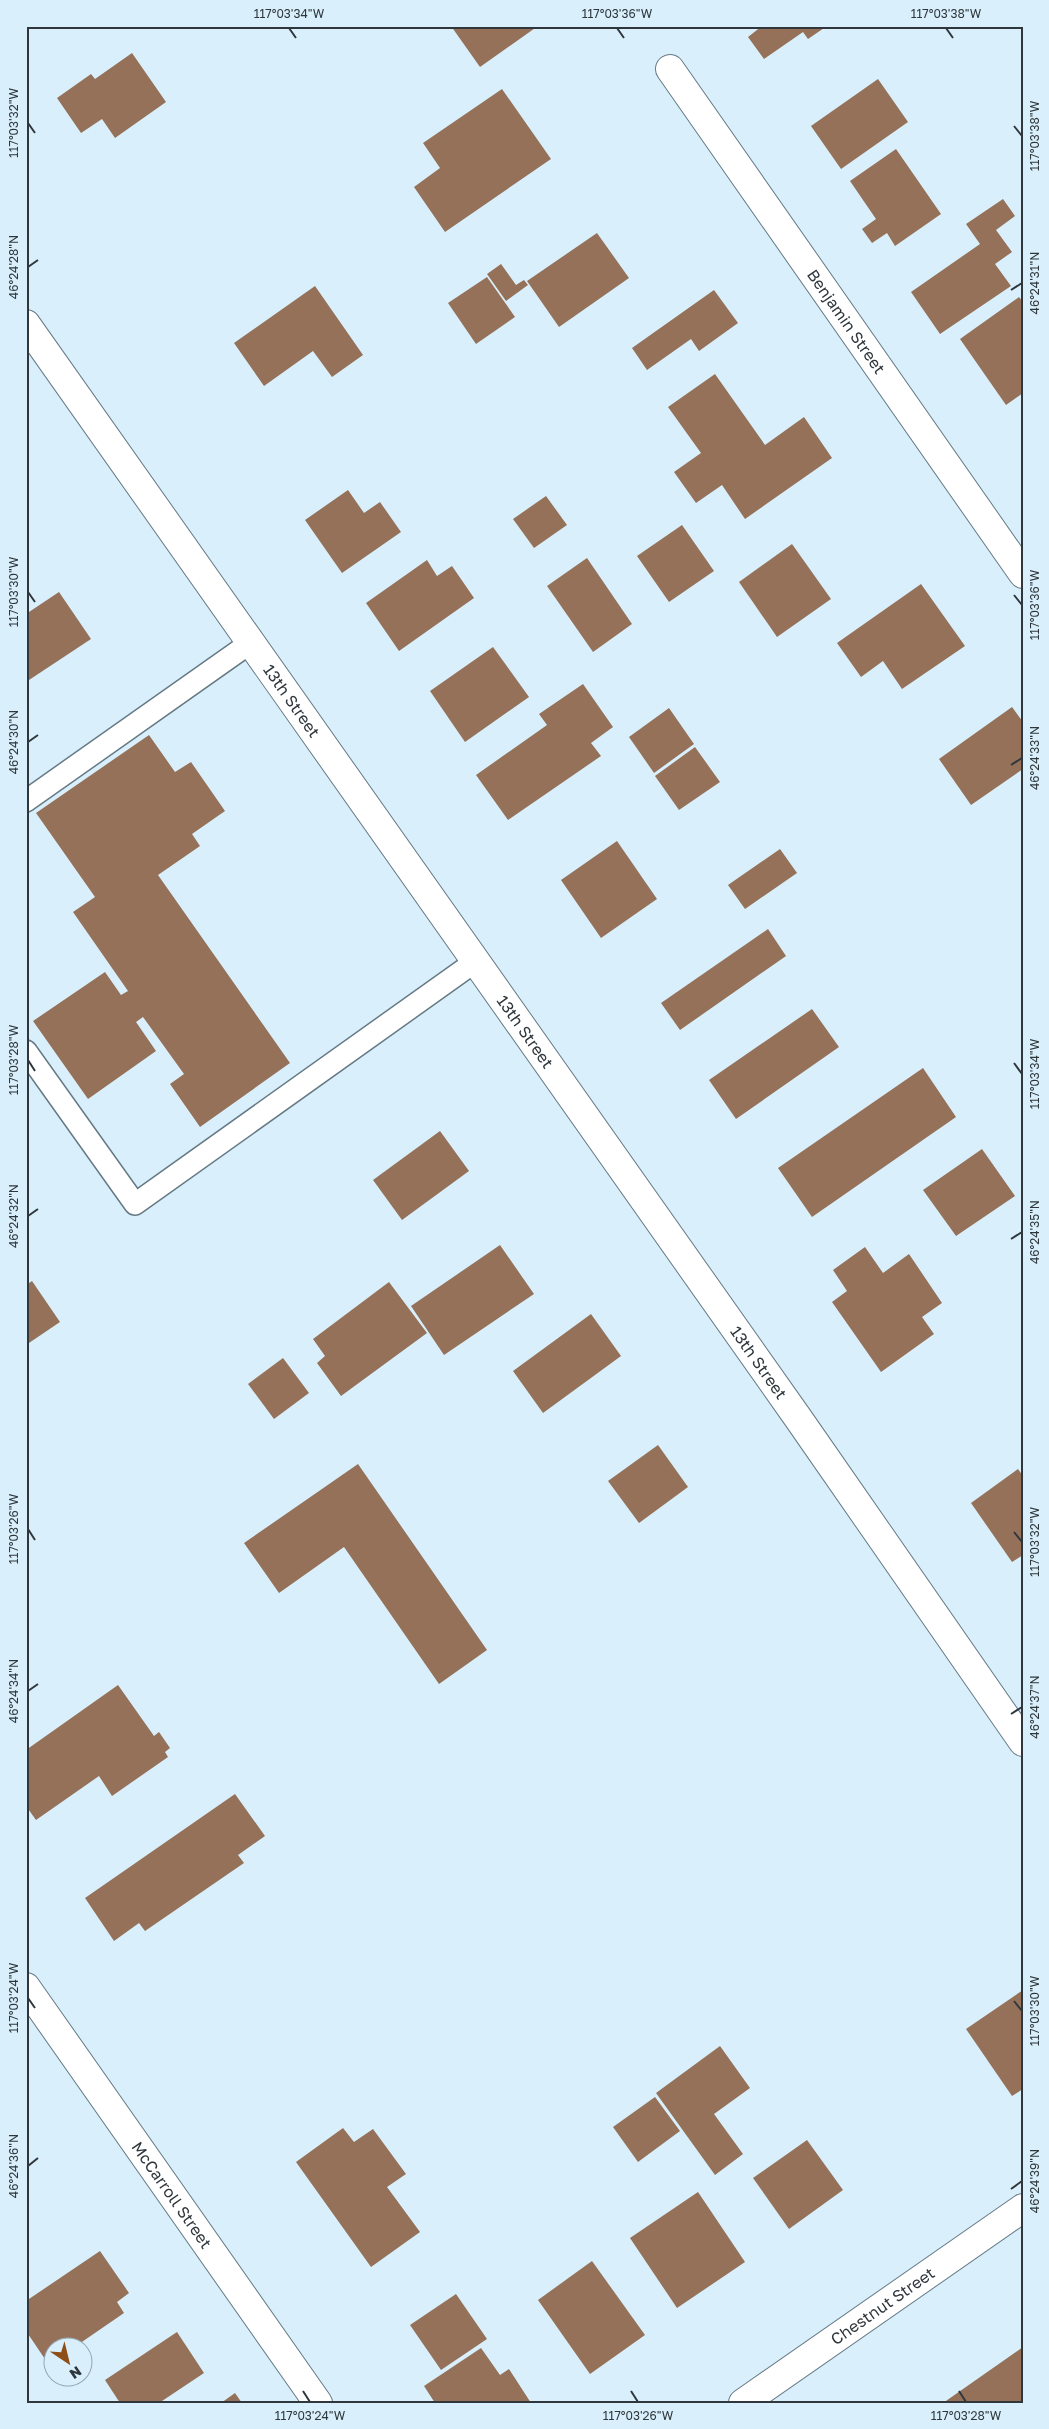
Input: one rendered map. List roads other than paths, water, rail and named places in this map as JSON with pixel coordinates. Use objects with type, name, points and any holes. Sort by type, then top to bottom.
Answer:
[{"type":"main road","name":"Benjamin Street","points":[[670,69],[1023,574]]},
{"type":"main road","name":"13th Street","points":[[26,324],[804,1426],[1023,1742]]},
{"type":"main road","name":"McCarroll Street","points":[[26,1987],[318,2403]]},
{"type":"main road","name":"Chestnut Street","points":[[743,2403],[1023,2208]]},
{"type":"lane","points":[[26,801],[250,643]]},
{"type":"lane","points":[[26,1051],[135,1204],[476,962]]}]
